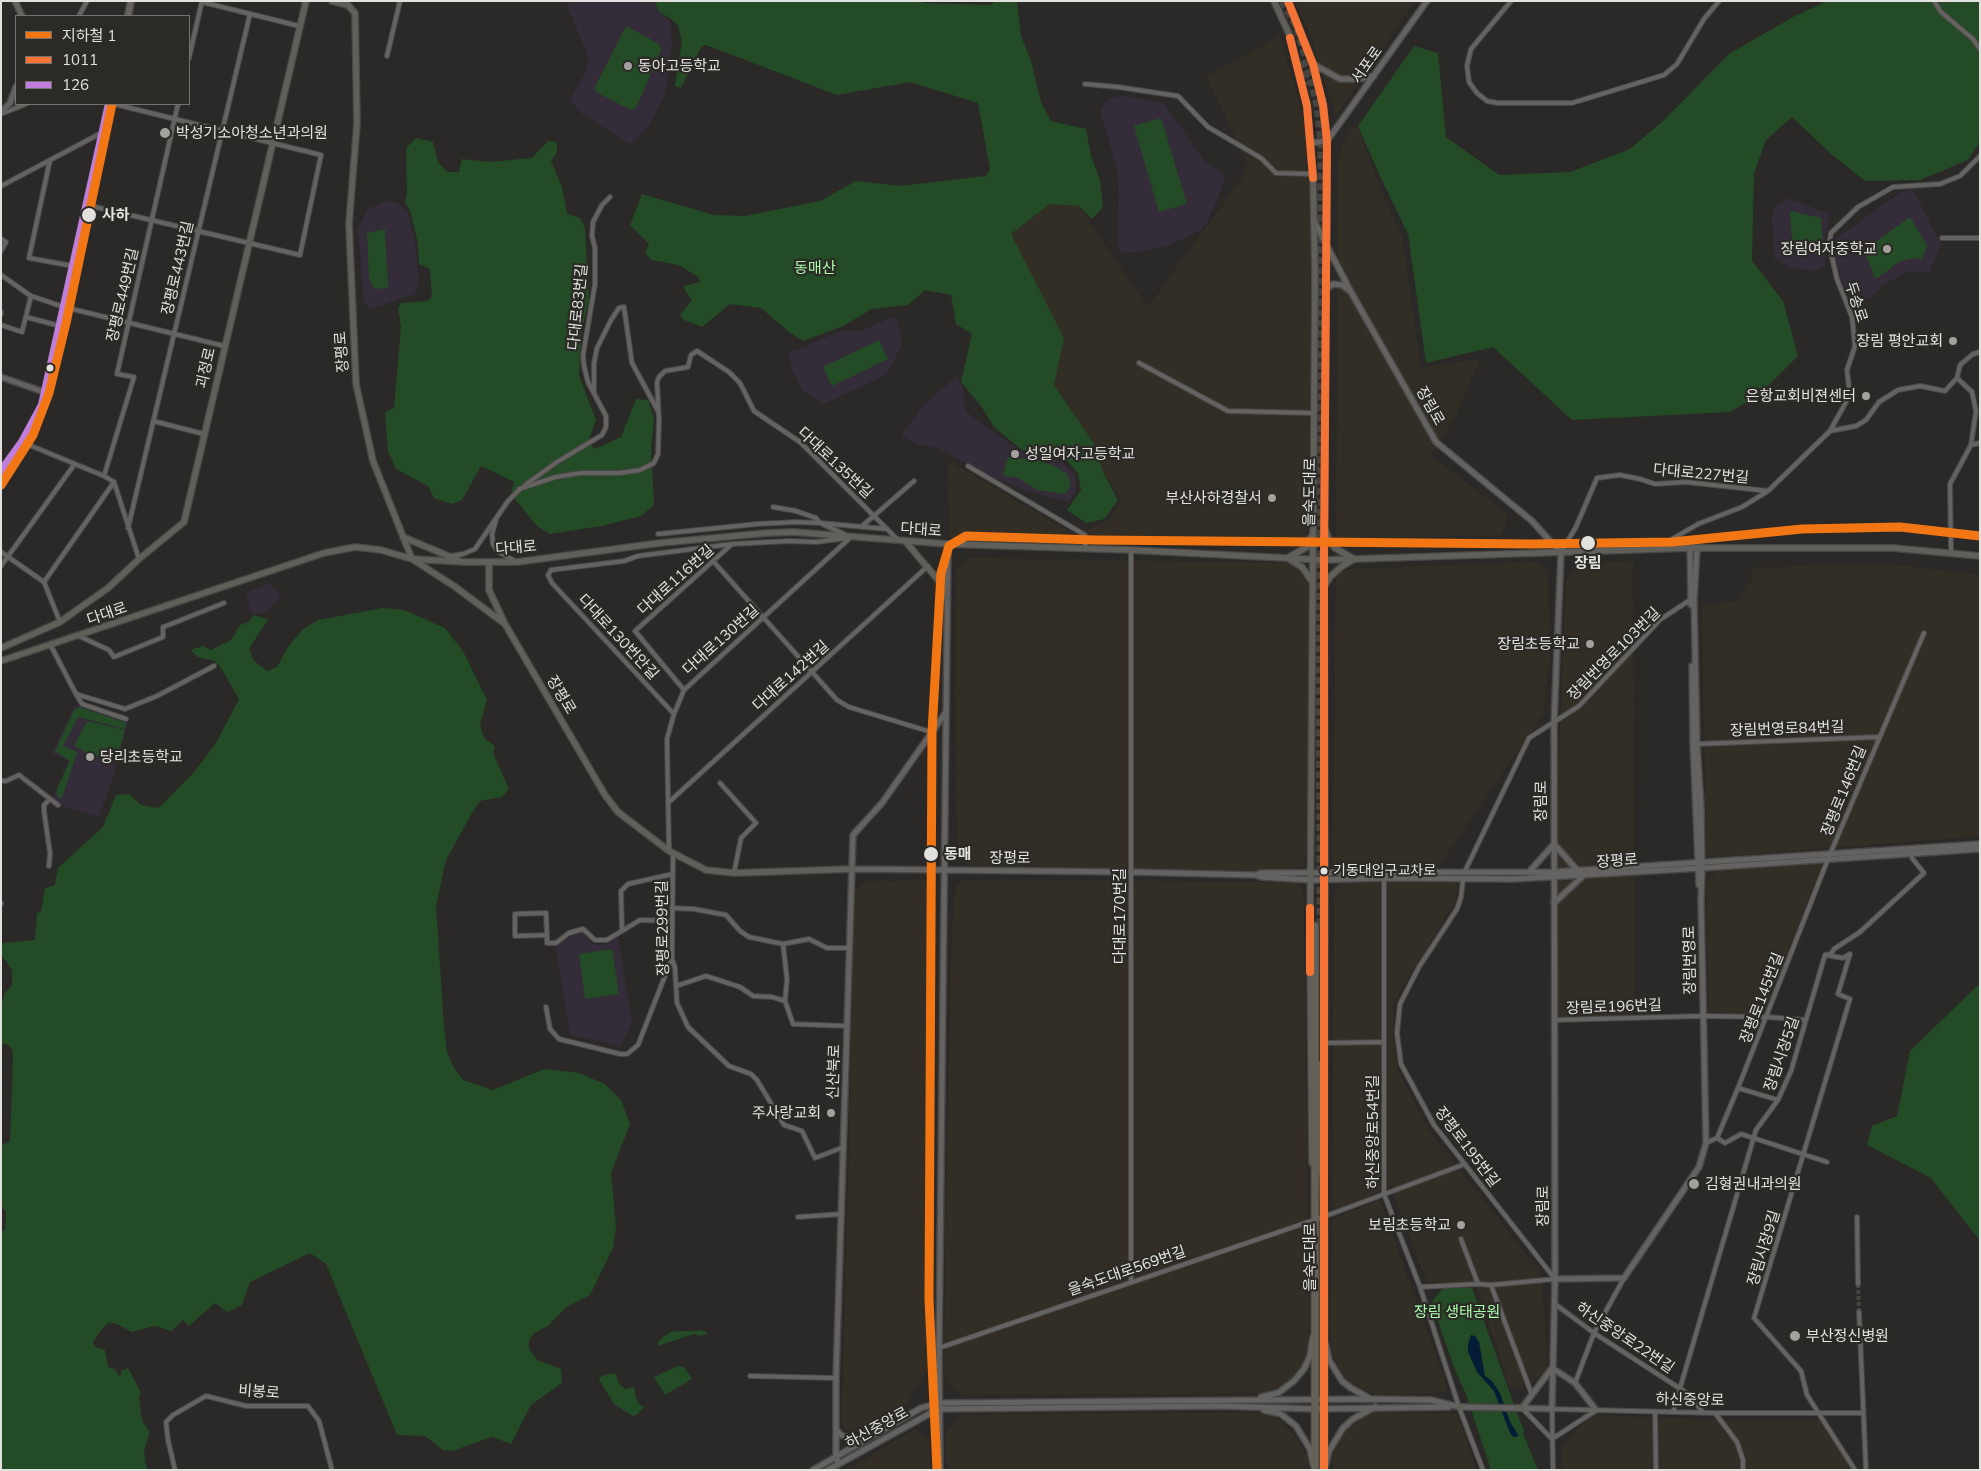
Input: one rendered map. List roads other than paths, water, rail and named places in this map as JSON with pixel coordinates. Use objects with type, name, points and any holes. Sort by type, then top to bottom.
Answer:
[{"type":"highway","points":[[1318,926],[1319,1178]]},
{"type":"highway","name":"을숙도대로","points":[[1319,1178],[1324,1333],[1325,1470]]},
{"type":"highway","name":"을숙도대로","points":[[1315,1470],[1316,1325],[1320,1218]]},
{"type":"main road","points":[[128,15],[131,1]]},
{"type":"main road","name":"괴정로","points":[[1,648],[60,622],[108,588],[138,559],[184,522],[306,1]]},
{"type":"main road","name":"장평로","points":[[332,1],[348,5],[355,13],[357,123],[349,224],[356,384],[373,461],[412,559],[454,586],[504,624],[605,795],[618,812],[671,852],[706,870],[734,873],[852,870]]},
{"type":"main road","name":"을숙도대로","points":[[1274,1],[1290,36],[1298,64],[1307,106],[1312,143],[1314,220],[1311,876],[1312,1159],[1319,1178]]},
{"type":"main road","name":"을숙도대로","points":[[1288,1],[1313,64],[1323,104],[1327,142],[1324,526],[1324,1043],[1319,1178]]},
{"type":"main road","points":[[1,471],[36,419],[44,392],[109,105]]},
{"type":"main road","points":[[1324,526],[1329,540],[1335,548],[1354,559],[1336,572],[1324,588]]},
{"type":"main road","name":"다대로","points":[[1,661],[324,553],[342,549],[370,548],[412,559],[489,563],[517,562],[660,543],[767,532],[793,532],[948,544],[1131,550],[1324,560],[1693,549],[1893,548],[1980,556]]},
{"type":"main road","points":[[1287,558],[1307,547],[1312,535]]},
{"type":"main road","points":[[403,537],[465,562]]},
{"type":"main road","points":[[902,541],[928,566],[940,581],[947,599]]},
{"type":"main road","points":[[1287,558],[1302,567],[1312,581]]},
{"type":"main road","points":[[489,563],[490,590],[504,624]]},
{"type":"street","points":[[15,1],[22,15]]},
{"type":"street","points":[[80,15],[87,1]]},
{"type":"street","points":[[387,56],[400,1]]},
{"type":"street","name":"서포로","points":[[1327,142],[1427,1]]},
{"type":"street","points":[[1511,1],[1471,49],[1466,66],[1469,82],[1477,93],[1487,101],[1498,103],[1572,103],[1664,75],[1677,64],[1704,19],[1719,1]]},
{"type":"street","points":[[1934,1],[1941,12],[1973,39],[1980,49]]},
{"type":"street","points":[[190,54],[202,2],[299,26]]},
{"type":"street","name":"장평로443번길","points":[[128,528],[250,14]]},
{"type":"street","points":[[1313,64],[1340,79],[1358,79],[1375,76]]},
{"type":"street","points":[[1085,84],[1178,96],[1208,127],[1261,158],[1276,173],[1313,174]]},
{"type":"street","points":[[1,113],[10,103],[15,90]]},
{"type":"street","points":[[1,113],[23,105]]},
{"type":"street","points":[[87,205],[300,255],[321,155],[118,105]]},
{"type":"street","name":"장평로449번길","points":[[104,476],[134,377],[117,374],[178,105]]},
{"type":"street","points":[[1,186],[103,132]]},
{"type":"street","points":[[1312,143],[1327,142]]},
{"type":"street","name":"두송로","points":[[1652,550],[1698,524],[1742,507],[1768,491],[1830,431],[1846,402],[1849,388],[1847,370],[1855,346],[1852,317],[1837,279],[1829,244],[1831,232],[1858,207],[1893,186],[1940,184],[1960,176],[1980,156]]},
{"type":"street","points":[[50,160],[29,258],[73,266]]},
{"type":"street","name":"다대로83번길","points":[[448,556],[463,554],[475,548],[508,501],[519,489],[557,462],[602,435],[606,427],[606,416],[588,382],[583,355],[595,284],[595,248],[592,236],[592,222],[602,205],[610,197]]},
{"type":"street","name":"장림로","points":[[1314,220],[1351,292],[1436,442],[1532,521],[1561,553],[1554,723],[1555,1279],[1552,1368],[1553,1470]]},
{"type":"street","points":[[1942,238],[1980,238]]},
{"type":"street","points":[[1,239],[6,242],[1,251]]},
{"type":"street","points":[[2,278],[31,296],[64,307],[224,346]]},
{"type":"street","points":[[1326,288],[1333,284],[1342,285],[1351,292]]},
{"type":"street","points":[[1,326],[22,332],[31,296]]},
{"type":"street","points":[[594,393],[594,363],[597,348],[611,320],[619,308],[624,307],[632,363],[659,412]]},
{"type":"street","points":[[26,317],[60,326]]},
{"type":"street","name":"다대로135번길","points":[[519,489],[556,477],[581,473],[630,472],[640,470],[654,463],[658,454],[659,412],[656,387],[659,377],[665,372],[688,367],[693,352],[703,354],[729,372],[740,383],[754,412],[800,442],[887,529],[902,541]]},
{"type":"street","points":[[1830,431],[1856,426],[1866,420],[1879,402],[1898,390],[1920,386],[1945,391],[1957,378],[1960,364],[1973,354],[1980,352]]},
{"type":"street","points":[[1139,363],[1228,411],[1313,413]]},
{"type":"street","points":[[1,377],[44,392]]},
{"type":"street","points":[[1951,553],[1950,484],[1971,445],[1976,411],[1972,392],[1957,378]]},
{"type":"street","points":[[153,421],[204,434]]},
{"type":"street","points":[[22,442],[104,476],[114,482],[138,559]]},
{"type":"street","points":[[1971,445],[1980,443]]},
{"type":"street","points":[[1,566],[74,465]]},
{"type":"street","points":[[968,466],[1085,535],[1085,549]]},
{"type":"street","name":"다대로227번길","points":[[1561,553],[1576,527],[1597,478],[1620,475],[1654,484],[1686,482],[1768,491]]},
{"type":"street","points":[[861,527],[914,481]]},
{"type":"street","points":[[44,582],[114,482]]},
{"type":"street","points":[[773,507],[796,511],[816,518],[820,523],[851,537]]},
{"type":"street","points":[[497,516],[492,534],[492,544],[497,551],[517,562]]},
{"type":"street","points":[[658,534],[758,524],[820,523],[887,529]]},
{"type":"street","points":[[732,544],[780,541],[816,542],[851,537]]},
{"type":"street","name":"다대로130번길","points":[[671,852],[666,754],[667,739],[674,714],[684,690],[851,537]]},
{"type":"street","name":"다대로116번길","points":[[684,690],[635,631],[732,544]]},
{"type":"street","name":"다대로130번안길","points":[[674,714],[552,583],[548,575],[551,570],[732,544]]},
{"type":"street","points":[[940,1470],[938,1348],[948,544]]},
{"type":"street","points":[[1693,549],[1692,600],[1695,743],[1701,806],[1700,866]]},
{"type":"street","name":"다대로170번길","points":[[1131,550],[1131,1282]]},
{"type":"street","points":[[1,552],[44,582],[60,622]]},
{"type":"street","points":[[713,561],[842,704],[931,732]]},
{"type":"street","name":"다대로142번길","points":[[669,802],[928,566]]},
{"type":"street","name":"장림번영로103번길","points":[[1554,723],[1579,706],[1661,619],[1692,600]]},
{"type":"street","points":[[79,636],[108,650],[114,657],[163,637],[163,627],[224,603]]},
{"type":"street","name":"장평로146번길","points":[[1830,856],[1924,633]]},
{"type":"street","points":[[50,646],[82,704],[126,719]]},
{"type":"street","points":[[76,694],[125,709],[157,696],[214,666]]},
{"type":"street","name":"신산북로","points":[[838,1463],[836,1456],[836,1378],[852,870],[855,831],[882,803],[946,712]]},
{"type":"street","name":"장평로195번길","points":[[1554,723],[1529,738],[1464,876],[1457,909],[1418,968],[1400,1004],[1397,1033],[1401,1064],[1434,1125],[1555,1279]]},
{"type":"street","name":"장림번영로84번길","points":[[1695,743],[1879,738]]},
{"type":"street","points":[[1,781],[6,782],[19,775],[58,805]]},
{"type":"street","points":[[720,783],[756,823],[741,838],[734,873]]},
{"type":"street","points":[[49,866],[50,852],[44,805],[50,798]]},
{"type":"street","points":[[1529,872],[1554,844],[1578,871]]},
{"type":"street","name":"장평로","points":[[1912,851],[1980,844]]},
{"type":"street","name":"장평로","points":[[1464,876],[1529,872],[1583,876],[1830,856],[1980,848]]},
{"type":"street","points":[[1825,955],[1831,954],[1834,949],[1860,932],[1924,873],[1912,858],[1912,851]]},
{"type":"street","name":"장평로299번길","points":[[671,852],[673,874],[672,958],[675,968],[676,1003],[688,1027],[729,1066],[751,1074],[757,1080],[784,1125],[802,1131],[816,1158],[844,1147]]},
{"type":"street","name":"장평로145번길","points":[[1717,1138],[1830,856]]},
{"type":"street","name":"장평로","points":[[852,870],[1131,872],[1256,875],[1261,877],[1464,876],[1514,880],[1578,871],[1700,866]]},
{"type":"street","name":"장림번영로","points":[[1624,1278],[1699,1167],[1706,1143],[1700,866]]},
{"type":"street","points":[[622,931],[621,891],[628,884],[673,874]]},
{"type":"street","name":"하신중앙로54번길","points":[[1384,875],[1384,1194],[1420,1288],[1482,1470]]},
{"type":"street","points":[[1554,903],[1583,876]]},
{"type":"street","points":[[672,908],[694,909],[726,915],[740,931],[749,937],[783,944],[809,938],[827,948],[850,948]]},
{"type":"street","points":[[547,935],[515,936],[515,914],[546,914],[547,935],[547,943],[556,943],[569,933],[583,930],[595,940],[607,940],[640,920],[672,921]]},
{"type":"street","points":[[783,944],[787,979],[785,1001],[793,1024],[848,1026]]},
{"type":"street","name":"장림시장9길","points":[[1818,1413],[1808,1395],[1801,1371],[1754,1318],[1850,998],[1838,994],[1850,954],[1843,958],[1825,955]]},
{"type":"street","name":"장림시장5길","points":[[1673,1412],[1678,1389],[1756,1130],[1778,1100],[1791,1071],[1825,955]]},
{"type":"street","points":[[546,1008],[550,1029],[559,1038],[620,1054],[627,1054],[638,1045],[672,958]]},
{"type":"street","points":[[676,986],[706,976],[740,987],[754,996],[772,997],[785,1001]]},
{"type":"street","name":"장림로196번길","points":[[1555,1020],[1703,1016],[1806,1020]]},
{"type":"street","points":[[1324,1043],[1384,1042]]},
{"type":"street","points":[[1738,1088],[1778,1100]]},
{"type":"street","points":[[1706,1143],[1717,1138],[1725,1143],[1741,1134],[1754,1140],[1827,1162]]},
{"type":"street","name":"을숙도대로569번길","points":[[938,1348],[1320,1218],[1465,1164]]},
{"type":"street","points":[[798,1217],[842,1214]]},
{"type":"street","points":[[1857,1217],[1858,1284]]},
{"type":"street","points":[[1461,1239],[1478,1284]]},
{"type":"street","points":[[1420,1288],[1478,1284],[1491,1285],[1555,1279],[1624,1278],[1594,1333],[1575,1383]]},
{"type":"street","points":[[1491,1285],[1532,1395]]},
{"type":"street","name":"하신중앙로22번길","points":[[1554,1304],[1594,1333],[1690,1395],[1703,1413]]},
{"type":"street","points":[[1859,1312],[1866,1470]]},
{"type":"street","points":[[1257,1400],[1261,1397],[1278,1393],[1294,1381],[1304,1369],[1310,1356],[1316,1325]]},
{"type":"street","points":[[1324,1333],[1329,1360],[1336,1372],[1350,1388],[1372,1399]]},
{"type":"street","points":[[1552,1368],[1575,1383],[1596,1410],[1552,1439],[1519,1408],[1532,1395],[1552,1368]]},
{"type":"street","points":[[750,1376],[836,1378]]},
{"type":"street","name":"비봉로","points":[[175,1470],[166,1422],[173,1415],[206,1396],[246,1406],[308,1406],[319,1420],[332,1470]]},
{"type":"street","points":[[813,1470],[920,1408],[938,1406],[1372,1399],[1431,1400],[1461,1407]]},
{"type":"street","points":[[938,1406],[1461,1407]]},
{"type":"street","name":"하신중앙로","points":[[828,1470],[938,1406]]},
{"type":"street","points":[[1256,1407],[1281,1414],[1296,1426],[1310,1449],[1315,1470]]},
{"type":"street","points":[[1325,1470],[1329,1451],[1343,1428],[1352,1419],[1375,1407]]},
{"type":"street","name":"하신중앙로","points":[[1461,1407],[1703,1413],[1863,1413]]},
{"type":"street","points":[[1655,1412],[1656,1470]]},
{"type":"street","points":[[1714,1413],[1737,1442],[1743,1460],[1743,1470]]},
{"type":"street","points":[[1818,1413],[1855,1470]]},
{"type":"street","points":[[836,1429],[842,1435],[851,1439],[865,1440]]},
{"type":"water","points":[[1471,1335],[1475,1336],[1479,1342],[1485,1376],[1492,1381],[1500,1393],[1510,1422],[1519,1436],[1513,1437],[1510,1433],[1494,1391],[1477,1372],[1468,1352]]},
{"type":"tunnel","points":[[1282,1],[1296,26],[1309,70],[1317,106],[1321,144],[1320,927]]},
{"type":"tunnel","points":[[1302,61],[1308,85]]},
{"type":"tunnel","points":[[1858,1284],[1859,1312]]},
{"type":"metro line","name":"1","points":[[1,485],[33,435],[49,393],[66,323],[112,105]]},
{"type":"metro line","name":"1","points":[[937,1470],[929,1299],[932,732],[941,573],[949,546],[966,536],[1095,540],[1533,544],[1672,542],[1802,529],[1900,527],[1980,536]]},
{"type":"place","name":"동아고등학교","points":[[628,66]]},
{"type":"place","name":"박성기소아청소년과의원","points":[[165,133]]},
{"type":"place","name":"사하","points":[[89,215]]},
{"type":"place","name":"장림여자중학교","points":[[1887,249]]},
{"type":"place","name":"장림 평안교회","points":[[1953,341]]},
{"type":"place","name":"은항교회비젼센터","points":[[1866,396]]},
{"type":"place","name":"성일여자고등학교","points":[[1015,454]]},
{"type":"place","name":"부산사하경찰서","points":[[1272,498]]},
{"type":"place","name":"장림","points":[[1588,543]]},
{"type":"place","name":"장림초등학교","points":[[1590,644]]},
{"type":"place","name":"당리초등학교","points":[[90,757]]},
{"type":"place","name":"동매","points":[[931,854]]},
{"type":"place","name":"기동대입구교차로","points":[[1324,871]]},
{"type":"place","name":"주사랑교회","points":[[831,1113]]},
{"type":"place","name":"김형권내과의원","points":[[1694,1184]]},
{"type":"place","name":"보림초등학교","points":[[1461,1225]]},
{"type":"place","name":"부산정신병원","points":[[1795,1336]]},
{"type":"park label","name":"동매산","points":[[815,268]]},
{"type":"park label","name":"장림 생태공원","points":[[1457,1312]]}]
